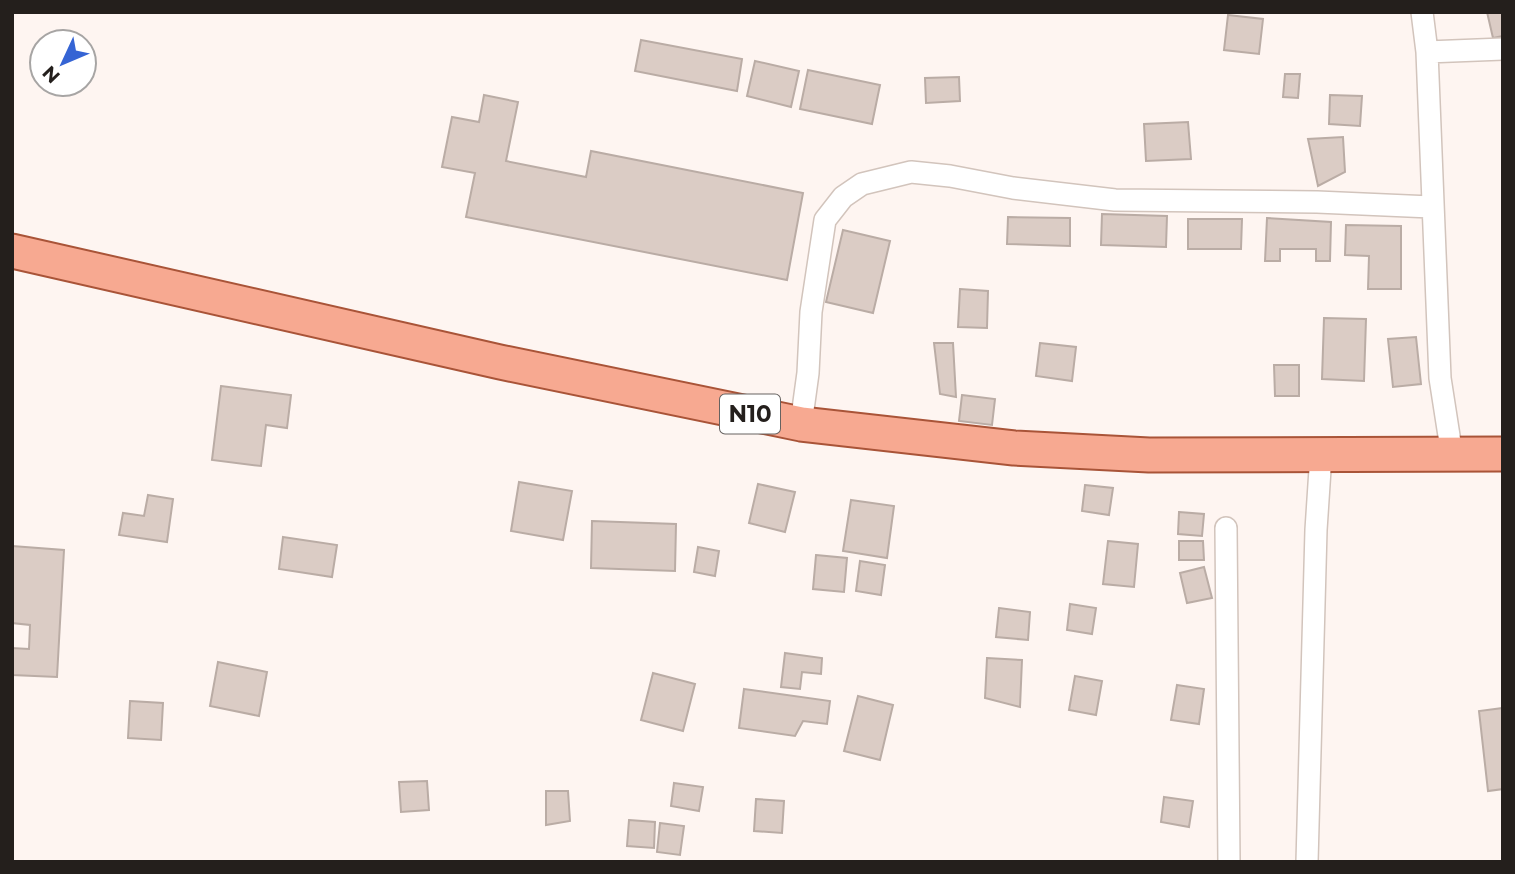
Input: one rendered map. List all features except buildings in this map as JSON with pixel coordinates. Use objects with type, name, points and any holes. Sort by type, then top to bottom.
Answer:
[{"type":"main road","name":"N10","points":[[12,251],[513,365],[802,424],[1013,448],[1149,455],[1503,454]]},
{"type":"street","points":[[1422,12],[1427,52],[1440,378],[1452,455]]},
{"type":"street","points":[[1427,52],[1503,49]]},
{"type":"street","points":[[802,424],[811,312],[825,220],[843,197],[862,184],[911,172],[1115,200],[1317,202],[1432,207]]},
{"type":"street","points":[[1307,862],[1316,530],[1321,454]]},
{"type":"street","points":[[1226,528],[1230,862]]}]
